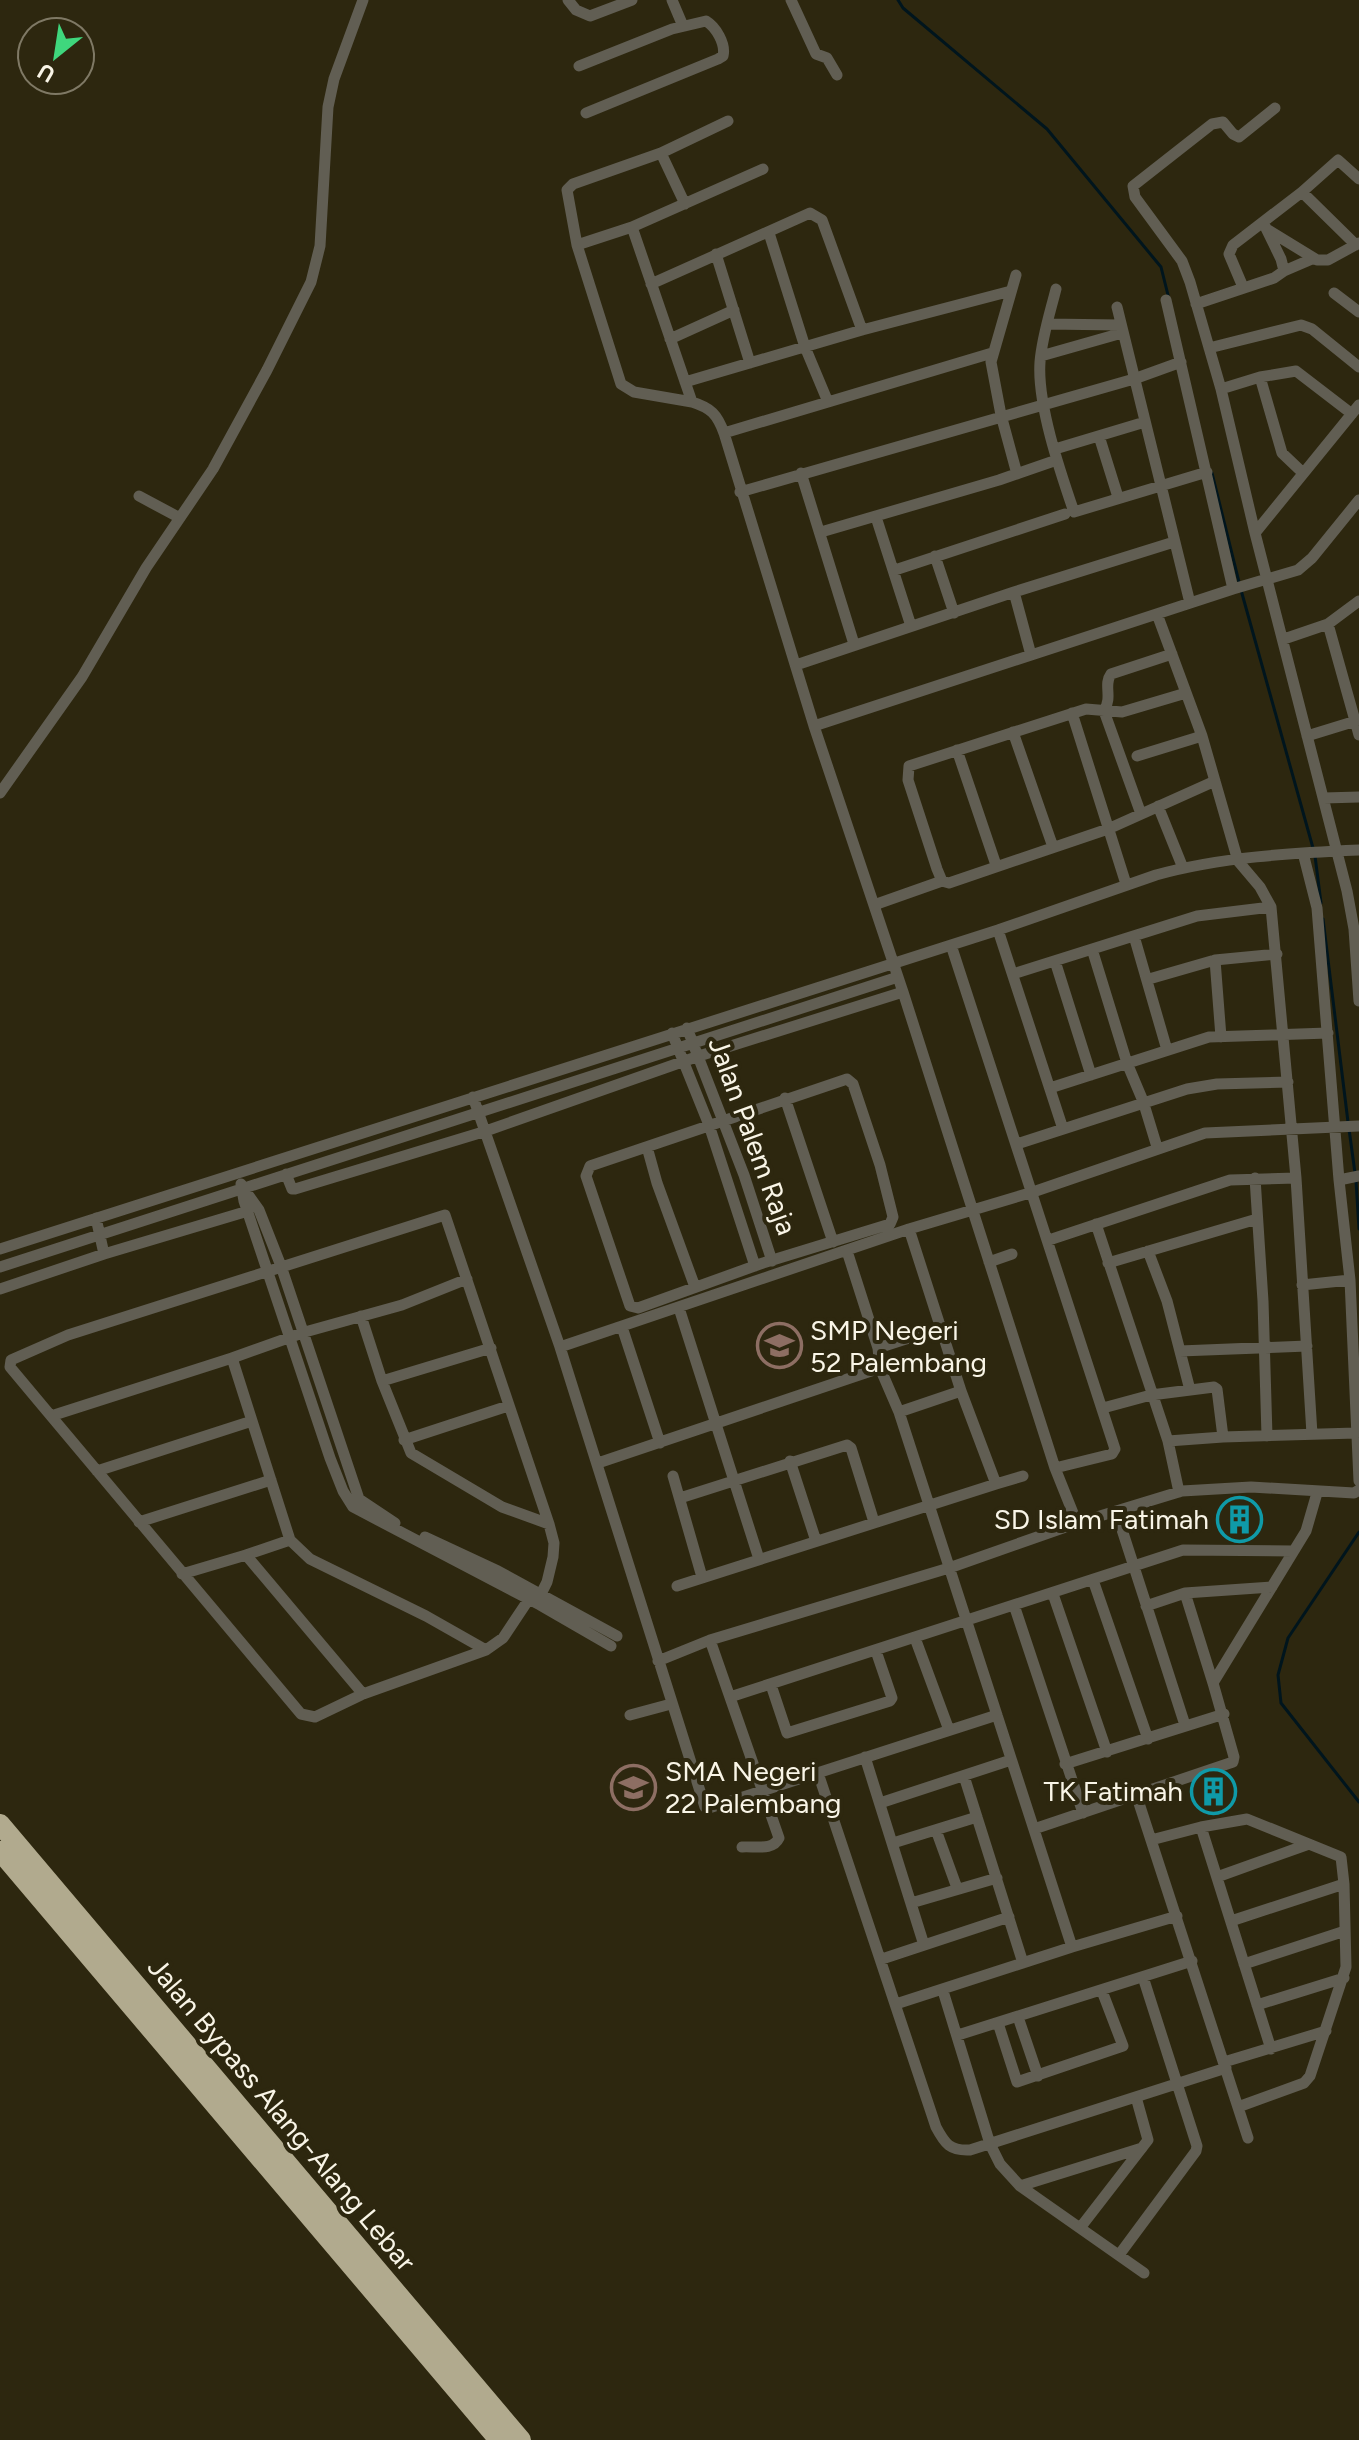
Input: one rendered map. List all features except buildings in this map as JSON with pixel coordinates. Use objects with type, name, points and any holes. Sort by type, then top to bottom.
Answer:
[{"type":"highway","name":"Jalan Bypass Alang-Alang Lebar","points":[[0,1824],[84,1937],[499,2440]]},
{"type":"highway","name":"Jalan Bypass Alang-Alang Lebar","points":[[0,1851],[84,1937],[521,2440]]},
{"type":"street","points":[[0,793],[82,677],[146,568],[213,469],[311,282],[320,246],[328,107],[334,79],[363,0]]},
{"type":"street","points":[[568,0],[576,10],[590,16],[632,0]]},
{"type":"street","points":[[672,0],[683,26]]},
{"type":"street","points":[[791,0],[816,54],[827,58],[837,75]]},
{"type":"street","points":[[579,66],[683,26],[706,21],[723,45],[723,56],[586,113]]},
{"type":"street","points":[[1275,108],[1239,137],[1223,122],[1212,124],[1133,186],[1133,194],[1182,261],[1221,389],[1264,579],[1284,639],[1354,929],[1359,1001]]},
{"type":"street","points":[[728,121],[661,153],[568,187],[566,195],[577,245],[621,384],[634,392],[708,407],[715,412],[724,433],[814,726],[903,992],[1055,1468],[1077,1523]]},
{"type":"street","points":[[661,153],[685,204]]},
{"type":"street","points":[[1243,287],[1230,250],[1265,226],[1338,160],[1359,179]]},
{"type":"street","points":[[577,245],[632,227],[763,169]]},
{"type":"street","points":[[1196,304],[1274,278],[1312,259],[1328,260],[1358,244],[1302,192]]},
{"type":"street","points":[[651,284],[810,213],[822,220],[862,330]]},
{"type":"street","points":[[1265,226],[1312,259]]},
{"type":"street","points":[[1265,226],[1284,271]]},
{"type":"street","points":[[632,227],[692,402]]},
{"type":"street","points":[[769,233],[805,347],[828,402]]},
{"type":"street","points":[[716,254],[750,363]]},
{"type":"street","points":[[1016,275],[992,353],[991,367],[1017,474]]},
{"type":"street","points":[[1056,289],[1041,356],[1045,405],[1074,512],[1207,472]]},
{"type":"street","points":[[685,382],[862,330],[1011,291]]},
{"type":"street","points":[[1334,293],[1359,312]]},
{"type":"street","points":[[1166,300],[1236,588]]},
{"type":"street","points":[[1117,307],[1190,603]]},
{"type":"street","points":[[670,339],[734,310]]},
{"type":"street","points":[[1047,324],[1121,329]]},
{"type":"street","points":[[1209,348],[1301,325],[1312,329],[1359,367]]},
{"type":"street","points":[[1041,356],[1121,329]]},
{"type":"street","points":[[724,433],[992,353]]},
{"type":"street","points":[[740,492],[1134,379],[1181,362]]},
{"type":"street","points":[[1221,389],[1260,377],[1296,371],[1355,409],[1255,533]]},
{"type":"street","points":[[1260,377],[1282,453],[1303,473]]},
{"type":"street","points":[[1055,449],[1145,422]]},
{"type":"street","points":[[1099,436],[1118,497]]},
{"type":"street","points":[[821,532],[1051,462]]},
{"type":"street","points":[[801,473],[854,644]]},
{"type":"street","points":[[139,496],[180,518]]},
{"type":"street","points":[[814,726],[1264,579],[1291,573],[1305,565],[1359,500]]},
{"type":"street","points":[[895,570],[1065,514]]},
{"type":"street","points":[[876,517],[911,626]]},
{"type":"street","points":[[796,665],[1174,542]]},
{"type":"street","points":[[935,556],[954,613]]},
{"type":"street","points":[[1014,592],[1031,655]]},
{"type":"street","points":[[1284,639],[1328,624],[1359,601]]},
{"type":"street","points":[[1157,614],[1202,736],[1238,861],[1260,887],[1271,907],[1296,1178],[1312,1434]]},
{"type":"street","points":[[1328,624],[1359,735]]},
{"type":"street","points":[[1141,814],[1104,711],[1110,700],[1107,683],[1111,674],[1172,654]]},
{"type":"street","points":[[942,881],[907,769],[917,762],[1072,713],[1093,708],[1122,712],[1186,693]]},
{"type":"street","points":[[1072,713],[1126,884]]},
{"type":"street","points":[[1307,736],[1357,720]]},
{"type":"street","points":[[1013,732],[1053,847]]},
{"type":"street","points":[[1137,756],[1202,736]]},
{"type":"street","points":[[957,750],[996,865]]},
{"type":"street","points":[[874,905],[1108,829],[1215,781]]},
{"type":"street","points":[[1324,798],[1359,797]]},
{"type":"street","points":[[1158,806],[1183,868]]},
{"type":"street","points":[[0,1249],[998,930],[1126,884],[1183,868],[1304,853],[1359,850]]},
{"type":"street","points":[[1304,853],[1317,908],[1328,1033],[1348,1177],[1359,1481]]},
{"type":"street","points":[[1013,974],[1205,914],[1271,907]]},
{"type":"street","points":[[998,930],[1063,1129]]},
{"type":"street","points":[[1134,936],[1149,979],[1167,1050]]},
{"type":"street","points":[[951,945],[1049,1240],[1114,1452],[1055,1468]]},
{"type":"street","points":[[1092,949],[1157,1147]]},
{"type":"street","points":[[1149,979],[1215,960],[1277,954]]},
{"type":"street","points":[[1215,960],[1221,1037]]},
{"type":"street","points":[[1055,961],[1091,1075]]},
{"type":"street","points":[[0,1267],[898,977]]},
{"type":"street","points":[[286,1174],[292,1189],[295,1189],[483,1132],[699,1056],[903,992]]},
{"type":"street","name":"Jalan Palem Raja","points":[[687,1028],[724,1120],[772,1261]]},
{"type":"street","name":"Jalan Palem Raja","points":[[672,1033],[709,1125],[755,1266]]},
{"type":"street","points":[[1050,1088],[1209,1037],[1328,1033]]},
{"type":"street","points":[[851,1080],[880,1165],[892,1222],[638,1308],[630,1306],[586,1176],[587,1169],[593,1164],[724,1120],[785,1098],[851,1080]]},
{"type":"street","points":[[1017,1144],[1143,1101],[1217,1084],[1288,1082]]},
{"type":"street","points":[[473,1097],[598,1463],[705,1807],[997,1715]]},
{"type":"street","points":[[785,1098],[833,1242]]},
{"type":"street","points":[[560,1347],[1205,1133],[1359,1126]]},
{"type":"street","points":[[647,1147],[695,1287]]},
{"type":"street","points":[[237,1173],[248,1211],[343,1491],[353,1507],[614,1641],[541,1594],[394,1522],[359,1499],[281,1266],[259,1210],[242,1188]]},
{"type":"street","points":[[1255,1178],[1267,1436]]},
{"type":"street","points":[[1049,1240],[1230,1180],[1296,1178]]},
{"type":"street","points":[[0,1289],[248,1211]]},
{"type":"street","points":[[445,1215],[554,1543],[547,1582],[541,1594],[529,1599],[503,1638],[486,1650],[363,1694],[315,1717],[301,1714],[10,1367],[11,1360],[68,1335],[281,1266],[445,1215]]},
{"type":"street","points":[[96,1218],[104,1254]]},
{"type":"street","points":[[1108,1263],[1257,1219]]},
{"type":"street","points":[[1096,1224],[1168,1441],[1179,1492]]},
{"type":"street","points":[[909,1229],[961,1391],[996,1484]]},
{"type":"street","points":[[847,1251],[878,1348],[880,1368],[899,1412],[1072,1947]]},
{"type":"street","points":[[1148,1251],[1167,1301],[1190,1390]]},
{"type":"street","points":[[989,1262],[1012,1254]]},
{"type":"street","points":[[51,1416],[291,1336],[402,1305],[467,1279]]},
{"type":"street","points":[[1302,1285],[1350,1280]]},
{"type":"street","points":[[679,1308],[759,1559]]},
{"type":"street","points":[[361,1316],[382,1381],[411,1453],[502,1507],[549,1524]]},
{"type":"street","points":[[622,1327],[660,1443]]},
{"type":"street","points":[[878,1348],[940,1328]]},
{"type":"street","points":[[1180,1351],[1307,1346]]},
{"type":"street","points":[[382,1381],[491,1348]]},
{"type":"street","points":[[232,1358],[290,1540],[310,1559],[426,1616],[486,1650]]},
{"type":"street","points":[[598,1463],[880,1368]]},
{"type":"street","points":[[1103,1408],[1151,1395],[1217,1389],[1223,1437]]},
{"type":"street","points":[[899,1412],[961,1391]]},
{"type":"street","points":[[404,1440],[508,1406]]},
{"type":"street","points":[[97,1471],[252,1421]]},
{"type":"street","points":[[1168,1441],[1356,1433]]},
{"type":"street","points":[[680,1498],[847,1445],[851,1448],[874,1522]]},
{"type":"street","points":[[790,1461],[816,1541]]},
{"type":"street","points":[[673,1476],[702,1577]]},
{"type":"street","points":[[677,1586],[1023,1476]]},
{"type":"street","points":[[139,1522],[271,1480]]},
{"type":"street","points":[[343,1491],[353,1482]]},
{"type":"street","points":[[658,1661],[710,1640],[949,1568],[1077,1523],[1179,1492],[1251,1487],[1317,1493],[1354,1493],[1359,1490]]},
{"type":"street","points":[[1213,1683],[1306,1531],[1317,1493]]},
{"type":"street","points":[[1116,1511],[1185,1725]]},
{"type":"street","points":[[182,1574],[290,1540]]},
{"type":"street","points":[[730,1697],[1183,1550],[1293,1551]]},
{"type":"street","points":[[246,1555],[363,1694]]},
{"type":"street","points":[[1093,1580],[1148,1739]]},
{"type":"street","points":[[1146,1606],[1185,1593],[1272,1587]]},
{"type":"street","points":[[1034,1829],[1233,1762],[1224,1714],[1185,1593]]},
{"type":"street","points":[[1053,1594],[1107,1752]]},
{"type":"street","points":[[1014,1605],[1083,1813]]},
{"type":"street","points":[[915,1638],[949,1730]]},
{"type":"street","points":[[710,1640],[779,1840],[768,1847],[742,1847]]},
{"type":"street","points":[[771,1685],[787,1733],[890,1701],[892,1698],[876,1651]]},
{"type":"street","points":[[630,1715],[671,1704]]},
{"type":"street","points":[[1065,1764],[1224,1714]]},
{"type":"street","points":[[865,1757],[924,1945]]},
{"type":"street","points":[[880,1803],[1011,1760]]},
{"type":"street","points":[[818,1773],[936,2127],[948,2147],[957,2151],[990,2144],[1177,2084],[1326,2031]]},
{"type":"street","points":[[964,1776],[1023,1963]]},
{"type":"street","points":[[1136,1794],[1248,2138]]},
{"type":"street","points":[[893,1843],[977,1817]]},
{"type":"street","points":[[1151,1840],[1247,1819],[1341,1857],[1344,1978],[1310,2076],[1304,2083],[1238,2107]]},
{"type":"street","points":[[1201,1827],[1271,2049]]},
{"type":"street","points":[[936,1830],[957,1888]]},
{"type":"street","points":[[1217,1877],[1309,1844]]},
{"type":"street","points":[[911,1903],[997,1878]]},
{"type":"street","points":[[1231,1921],[1344,1884]]},
{"type":"street","points":[[896,2004],[1177,1916]]},
{"type":"street","points":[[882,1959],[1009,1917]]},
{"type":"street","points":[[1244,1964],[1345,1931]]},
{"type":"street","points":[[958,2035],[1192,1961]]},
{"type":"street","points":[[1119,2255],[1196,2151],[1143,1977]]},
{"type":"street","points":[[1257,2005],[1344,1978]]},
{"type":"street","points":[[943,1991],[990,2144],[1000,2164],[1020,2186],[1144,2273]]},
{"type":"street","points":[[998,2023],[1017,2082],[1038,2076],[1123,2046],[1102,1991]]},
{"type":"street","points":[[1018,2017],[1038,2076]]},
{"type":"street","points":[[1080,2228],[1148,2140],[1136,2097]]},
{"type":"street","points":[[1020,2186],[1144,2147]]},
{"type":"waterway","points":[[898,0],[903,8],[1047,129],[1161,267],[1169,299]]},
{"type":"waterway","points":[[1212,473],[1239,582]]},
{"type":"waterway","points":[[1241,590],[1313,848]]},
{"type":"waterway","points":[[1315,856],[1321,903]]},
{"type":"waterway","points":[[1323,919],[1348,1122]]},
{"type":"waterway","points":[[1349,1129],[1355,1173]]},
{"type":"waterway","points":[[1356,1181],[1359,1229]]},
{"type":"waterway","points":[[1359,1532],[1288,1638],[1278,1675],[1281,1703],[1359,1802]]},
{"type":"place","name":"SMP Negeri 52 Palembang","points":[[779,1346]]},
{"type":"place","name":"SD Islam Fatimah","points":[[1240,1519]]},
{"type":"place","name":"SMA Negeri 22 Palembang","points":[[634,1787]]},
{"type":"place","name":"TK Fatimah","points":[[1214,1791]]}]
